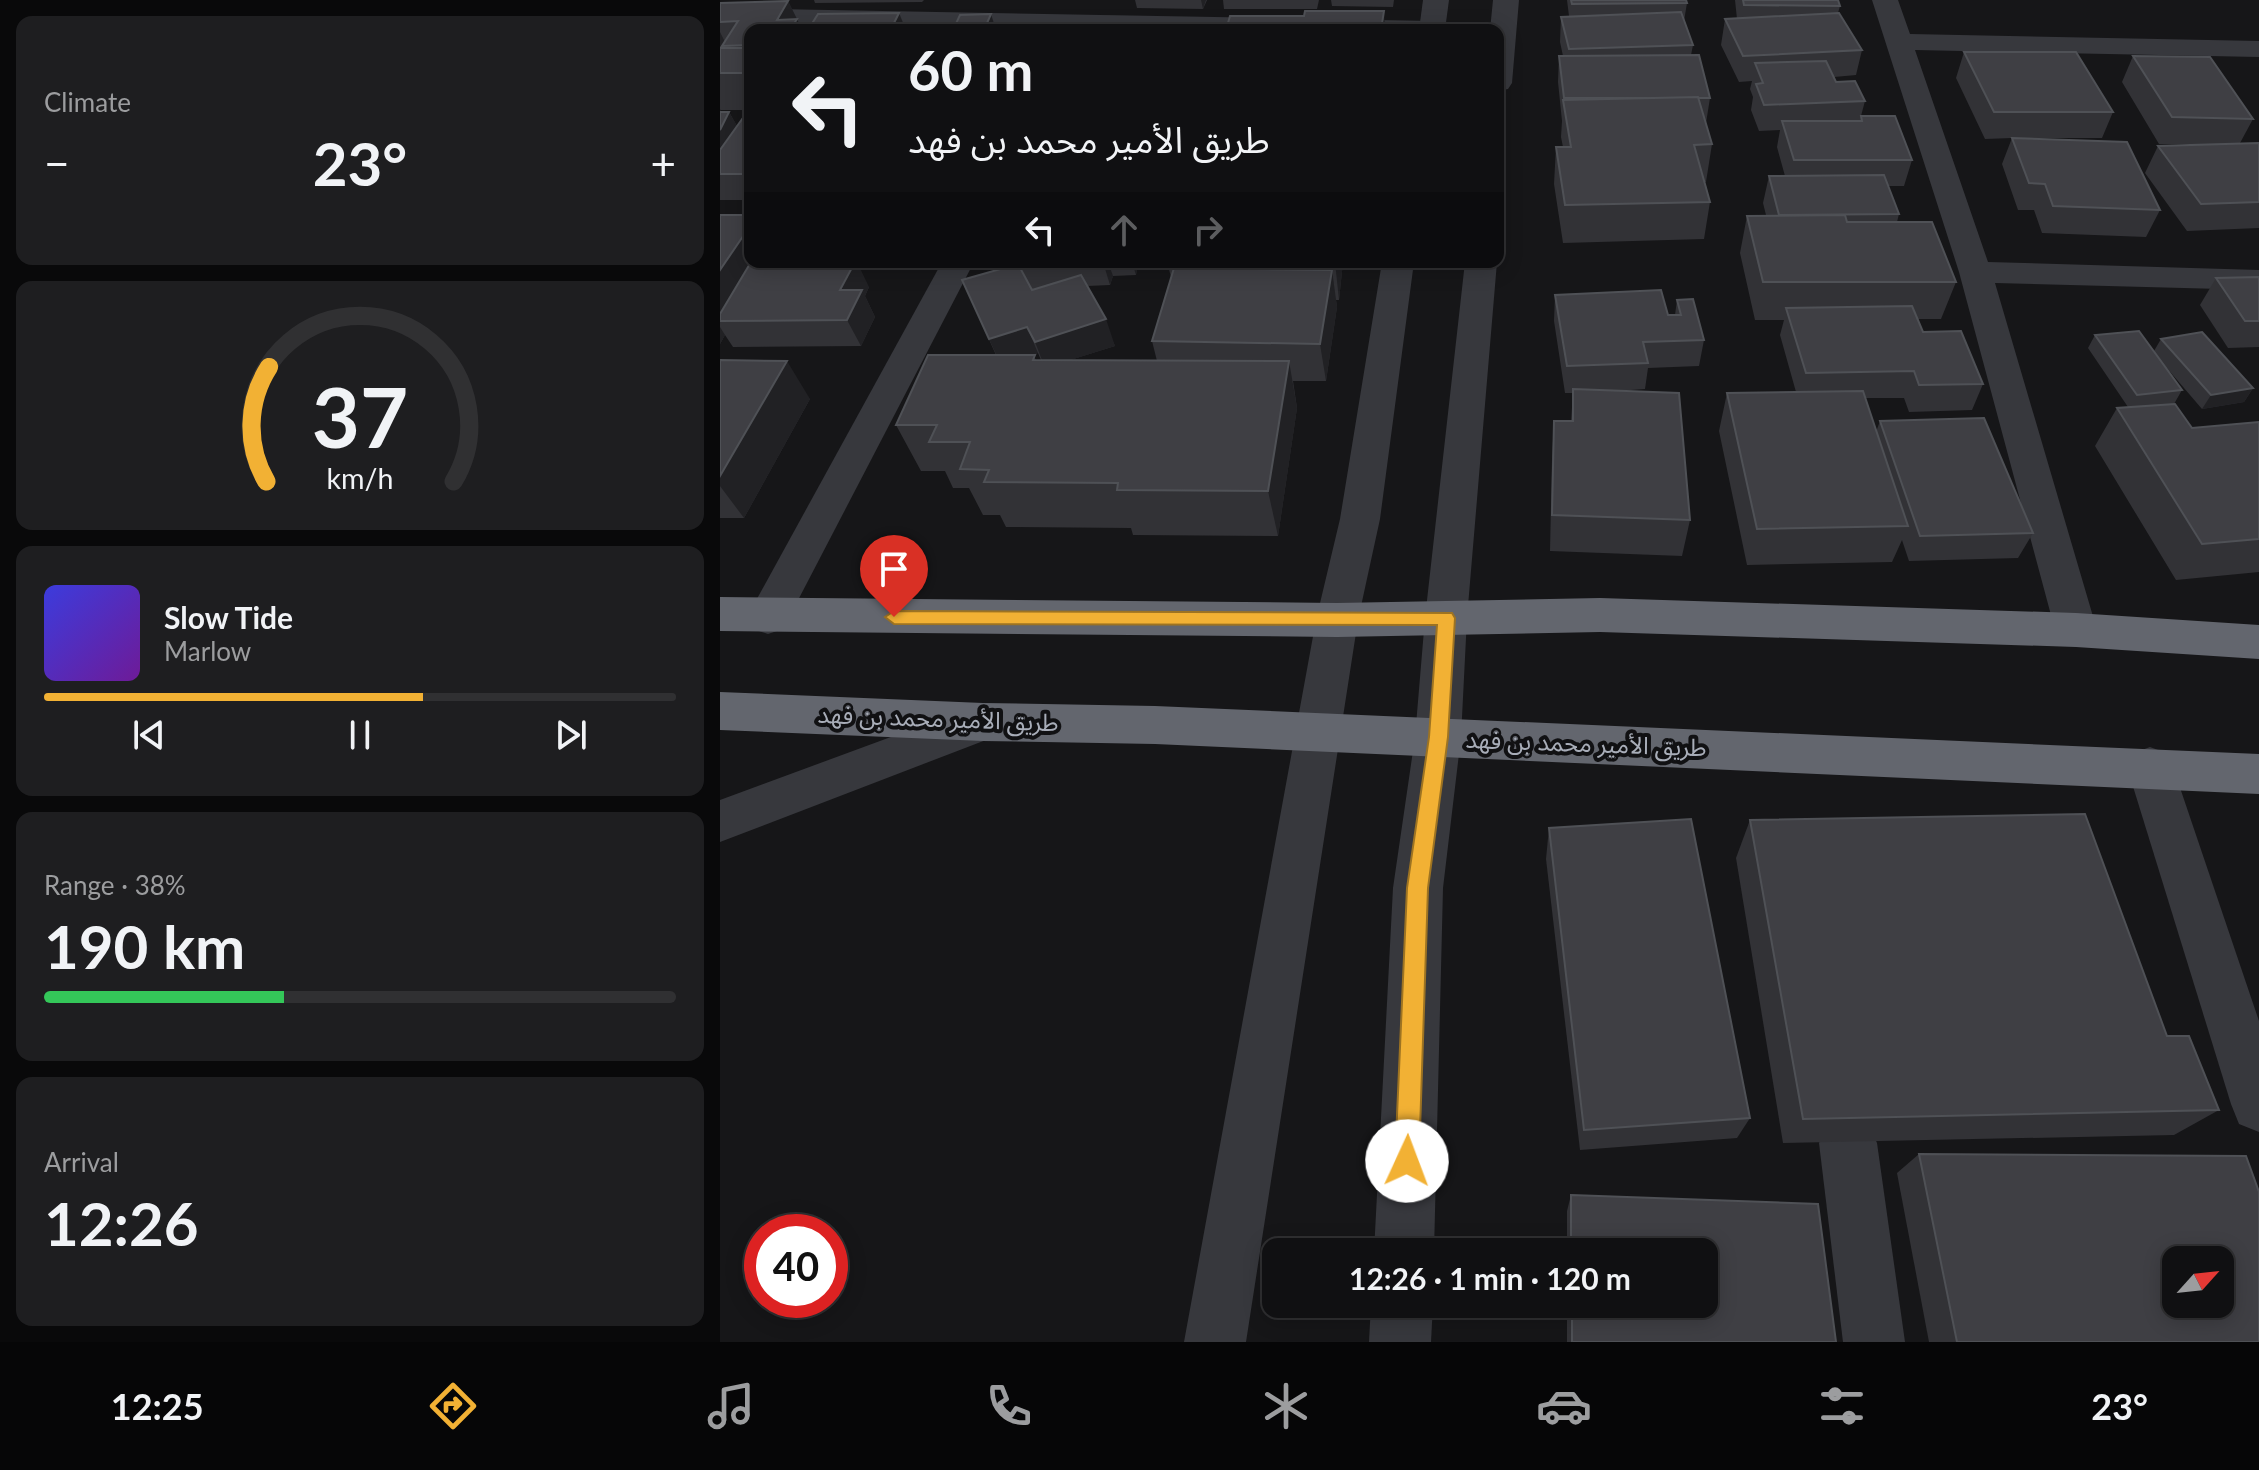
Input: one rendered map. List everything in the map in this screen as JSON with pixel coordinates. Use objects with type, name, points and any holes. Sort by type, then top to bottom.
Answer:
[{"type":"highway","points":[[720,614],[768,617],[1337,620],[1600,615],[2076,630],[2259,642]]},
{"type":"highway","name":"طريق الأمير محمد بن فهد","points":[[720,711],[983,722],[1155,725],[2259,774]]},
{"type":"street","points":[[1433,24],[1436,0]]},
{"type":"street","points":[[1504,24],[1506,0]]},
{"type":"street","points":[[1885,0],[1975,272],[2076,630]]},
{"type":"street","points":[[720,16],[1094,17],[1276,24]]},
{"type":"street","points":[[1897,42],[2259,49]]},
{"type":"street","points":[[768,617],[955,268]]},
{"type":"street","points":[[1215,1342],[1337,620],[1360,519],[1397,268]]},
{"type":"street","points":[[1405,1238],[1418,888],[1438,737],[1446,618],[1480,268]]},
{"type":"street","points":[[1975,272],[2259,280]]},
{"type":"street","points":[[720,821],[983,722]]},
{"type":"street","points":[[2150,767],[2259,1104]]},
{"type":"street","points":[[1848,1143],[1874,1342]]},
{"type":"street","points":[[1400,1342],[1401,1318]]},
{"type":"building","points":[[1571,0],[1686,0],[1687,3],[1572,4]]},
{"type":"building","points":[[1743,0],[1838,0],[1840,6],[1744,5]]},
{"type":"building","points":[[788,1],[777,20],[797,19],[794,24],[744,24],[744,45],[722,46],[738,21],[720,22],[720,3]]},
{"type":"building","points":[[1305,11],[1384,11],[1382,24],[1228,24],[1230,16],[1304,16]]},
{"type":"building","points":[[1681,12],[1693,45],[1569,49],[1561,17]]},
{"type":"building","points":[[899,13],[894,23],[933,23],[812,24],[818,14]]},
{"type":"building","points":[[1839,13],[1862,50],[1743,56],[1725,19]]},
{"type":"building","points":[[991,14],[987,24],[956,24],[960,15]]},
{"type":"building","points":[[720,48],[744,48],[744,73],[720,73]]},
{"type":"building","points":[[1964,52],[2076,52],[2113,112],[1994,112]]},
{"type":"building","points":[[1699,55],[1710,98],[1564,98],[1559,56]]},
{"type":"building","points":[[2133,56],[2210,57],[2253,119],[2172,117]]},
{"type":"building","points":[[1826,61],[1836,82],[1855,81],[1865,101],[1764,105],[1756,84],[1763,83],[1755,63]]},
{"type":"building","points":[[1698,97],[1712,144],[1694,145],[1710,202],[1565,205],[1556,147],[1571,147],[1563,100]]},
{"type":"building","points":[[720,112],[729,112],[720,130]]},
{"type":"building","points":[[744,116],[744,174],[720,174],[720,150]]},
{"type":"building","points":[[1861,116],[1895,116],[1912,160],[1794,160],[1782,121],[1862,121]]},
{"type":"building","points":[[2012,138],[2127,142],[2160,210],[2053,206],[2045,184],[2029,183]]},
{"type":"building","points":[[2259,143],[2259,202],[2201,204],[2158,146]]},
{"type":"building","points":[[1884,175],[1899,214],[1779,215],[1769,176]]},
{"type":"building","points":[[720,215],[744,215],[744,235],[720,270]]},
{"type":"building","points":[[1845,215],[1847,222],[1932,222],[1956,282],[1763,282],[1747,216]]},
{"type":"building","points":[[747,268],[852,268],[840,290],[862,290],[847,320],[720,321],[720,314]]},
{"type":"building","points":[[1004,268],[1020,268],[1032,290],[1081,275],[1106,319],[1035,342],[1027,327],[989,339],[962,280]]},
{"type":"building","points":[[1174,268],[1332,270],[1320,344],[1152,341]]},
{"type":"building","points":[[2259,277],[2259,321],[2245,321],[2216,278]]},
{"type":"building","points":[[1661,290],[1668,315],[1681,315],[1677,300],[1693,299],[1704,340],[1643,342],[1648,363],[1567,366],[1555,295]]},
{"type":"building","points":[[1912,306],[1923,332],[1961,331],[1983,384],[1919,385],[1914,371],[1806,373],[1786,308]]},
{"type":"building","points":[[2139,331],[2182,390],[2137,395],[2095,335]]},
{"type":"building","points":[[2202,332],[2253,388],[2211,395],[2161,339]]},
{"type":"building","points":[[928,355],[1035,355],[1033,360],[1289,361],[1268,491],[1117,490],[1118,483],[984,482],[989,470],[960,469],[970,442],[929,442],[937,425],[896,425]]},
{"type":"building","points":[[720,360],[787,361],[720,476]]},
{"type":"building","points":[[1573,389],[1679,393],[1690,520],[1552,515],[1554,421],[1573,421]]},
{"type":"building","points":[[1863,391],[1908,526],[1757,529],[1727,393]]},
{"type":"building","points":[[2175,404],[2192,428],[2259,422],[2259,539],[2202,544],[2117,408]]},
{"type":"building","points":[[1984,418],[2033,533],[1920,536],[1880,421]]},
{"type":"building","points":[[2085,814],[2167,1036],[2189,1036],[2219,1110],[1803,1119],[1750,820]]},
{"type":"building","points":[[1691,819],[1750,1118],[1584,1130],[1549,828]]},
{"type":"building","points":[[1919,1154],[2246,1156],[2259,1192],[2259,1342],[1957,1342]]},
{"type":"building","points":[[1571,1195],[1818,1204],[1836,1342],[1572,1342],[1572,1318],[1718,1318],[1718,1238],[1571,1238]]},
{"type":"route","points":[[894,617],[1446,618],[1438,737],[1418,888],[1407,1161]]}]
